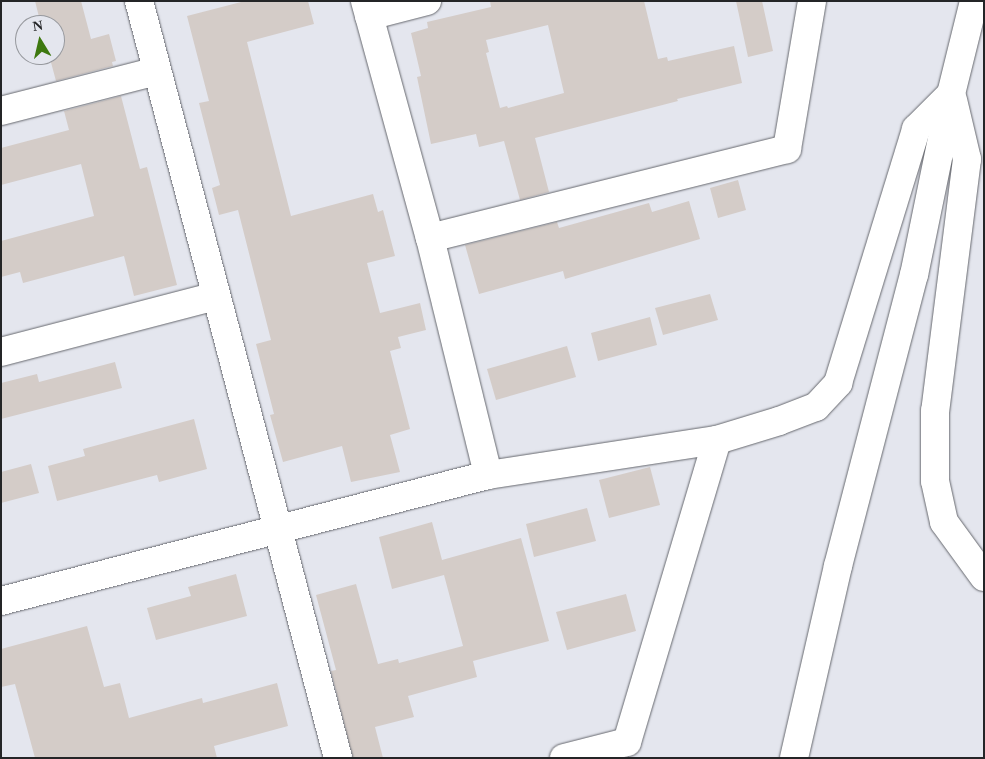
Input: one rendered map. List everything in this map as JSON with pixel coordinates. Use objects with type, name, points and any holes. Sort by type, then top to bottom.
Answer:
[{"type":"street","points":[[138,1],[338,758]]},
{"type":"street","points":[[427,1],[367,8],[430,238],[488,474]]},
{"type":"street","points":[[430,238],[787,149],[812,1]]},
{"type":"street","points":[[794,758],[838,566],[914,275],[951,94],[974,1]]},
{"type":"street","points":[[1,111],[157,71]]},
{"type":"street","points":[[1,601],[488,474],[717,440],[779,422],[816,407],[838,383],[916,129],[951,94]]},
{"type":"street","points":[[951,94],[967,158],[935,411],[935,481],[944,522],[984,577]]},
{"type":"street","points":[[1,352],[216,296]]},
{"type":"street","points":[[564,758],[628,742],[717,440]]},
{"type":"building","points":[[35,1],[81,1],[91,39],[109,34],[116,61],[112,62],[113,66],[56,81],[52,65],[65,65],[65,15],[38,15]]},
{"type":"building","points":[[245,1],[308,1],[314,24],[247,42],[291,216],[373,194],[378,212],[383,210],[395,256],[367,263],[380,313],[420,303],[426,330],[398,337],[401,348],[390,351],[410,429],[390,435],[400,472],[351,482],[342,446],[283,462],[270,415],[274,414],[256,344],[271,340],[238,210],[219,215],[212,188],[220,185],[199,103],[209,101],[187,16]]},
{"type":"building","points":[[490,1],[644,1],[658,59],[667,57],[668,61],[734,46],[742,83],[535,138],[549,192],[520,200],[504,141],[479,147],[476,134],[431,144],[417,77],[421,76],[411,33],[428,28],[427,22],[491,7]],"holes":[[[548,25],[564,93],[508,108],[507,106],[500,108],[486,53],[489,52],[486,40]]]},
{"type":"building","points":[[736,1],[762,1],[773,51],[748,57]]},
{"type":"building","points":[[121,96],[140,169],[147,167],[177,285],[134,296],[124,256],[23,283],[20,272],[1,277],[1,241],[94,216],[81,164],[1,185],[1,148],[69,130],[64,111]]},
{"type":"building","points":[[738,180],[746,210],[718,218],[710,188]]},
{"type":"building","points":[[689,201],[700,239],[565,279],[563,271],[479,294],[465,245],[557,222],[559,228],[649,203],[652,212]]},
{"type":"building","points":[[710,294],[718,320],[663,335],[655,308]]},
{"type":"building","points":[[650,317],[657,345],[598,361],[591,333]]},
{"type":"building","points":[[567,346],[576,377],[496,400],[487,369]]},
{"type":"building","points":[[115,362],[122,388],[1,419],[1,383],[37,374],[39,382]]},
{"type":"building","points":[[194,419],[207,469],[159,482],[157,475],[57,501],[48,466],[85,456],[83,449]]},
{"type":"building","points":[[31,464],[39,493],[1,503],[1,472]]},
{"type":"building","points":[[650,467],[660,505],[609,518],[599,480]]},
{"type":"building","points":[[587,508],[596,541],[534,557],[526,524]]},
{"type":"building","points":[[432,522],[442,560],[521,538],[549,641],[473,661],[477,677],[408,696],[414,717],[375,727],[383,758],[353,758],[331,671],[336,670],[316,595],[356,584],[378,664],[398,659],[399,663],[463,646],[444,575],[392,589],[379,537]]},
{"type":"building","points":[[236,574],[247,616],[156,640],[147,608],[191,596],[188,587]]},
{"type":"building","points":[[626,594],[636,631],[567,650],[556,612]]},
{"type":"building","points":[[87,626],[104,687],[120,683],[129,718],[202,698],[203,703],[277,683],[288,726],[214,746],[217,758],[35,758],[15,684],[1,687],[1,649]]}]
